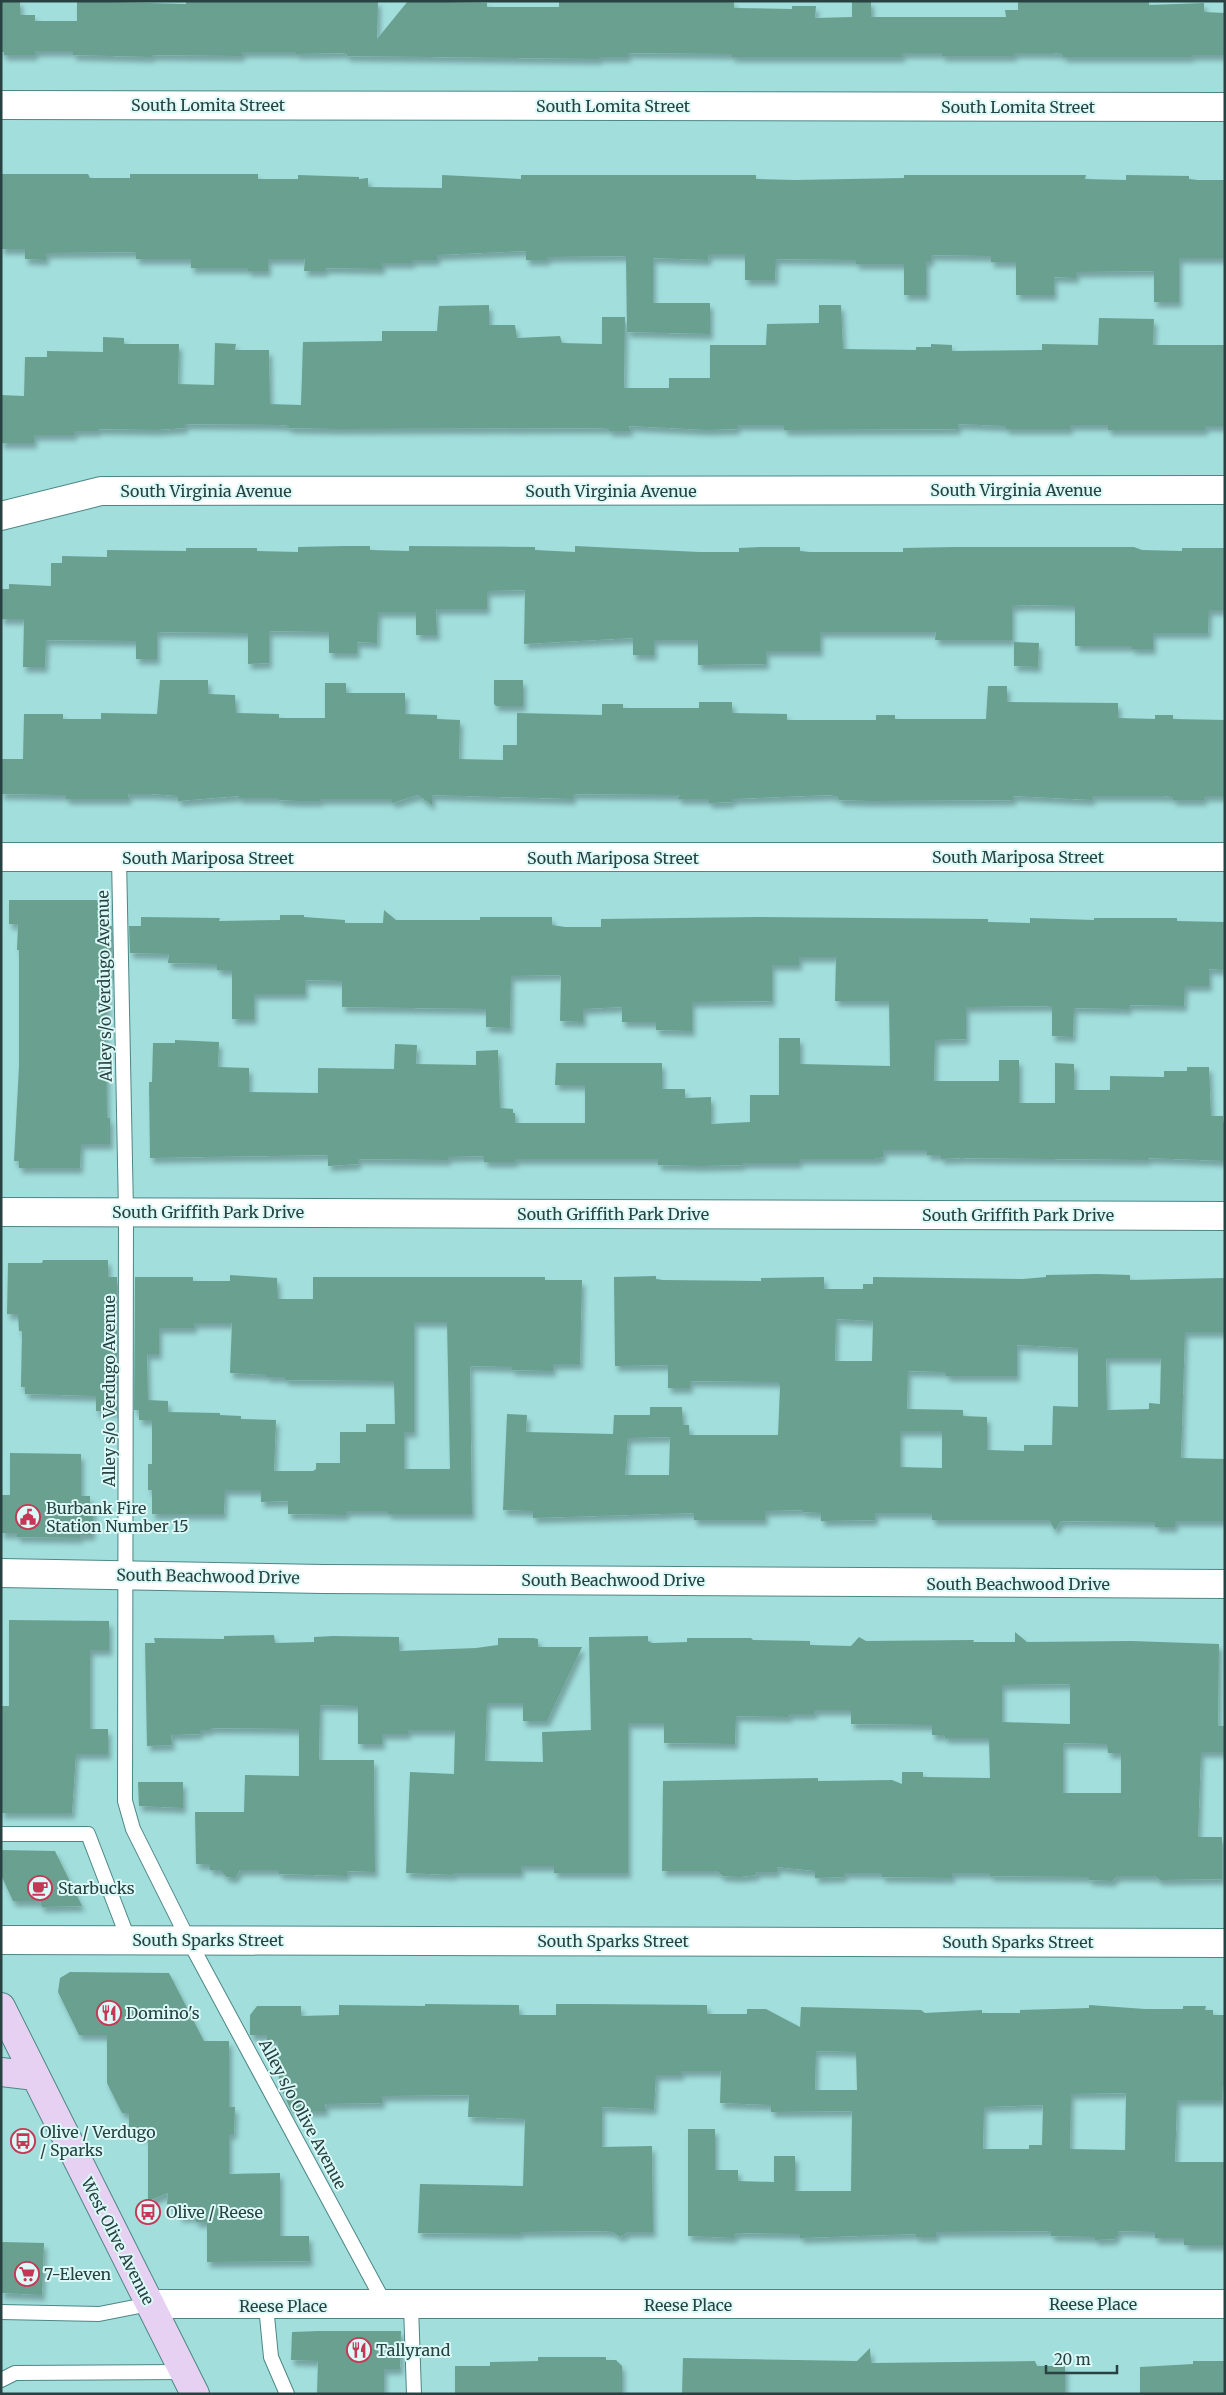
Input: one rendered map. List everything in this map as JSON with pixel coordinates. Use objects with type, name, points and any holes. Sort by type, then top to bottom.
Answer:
[{"type":"main road","name":"West Olive Avenue","points":[[1,2007],[189,2383]]},
{"type":"main road","points":[[1,2072],[35,2076]]},
{"type":"street","name":"South Lomita Street","points":[[1,105],[1225,107]]},
{"type":"street","name":"South Virginia Avenue","points":[[1,516],[101,491],[1225,490]]},
{"type":"street","name":"South Mariposa Street","points":[[1,857],[1225,857]]},
{"type":"street","name":"South Griffith Park Drive","points":[[1,1212],[1225,1216]]},
{"type":"street","name":"South Beachwood Drive","points":[[1,1573],[323,1579],[1225,1584]]},
{"type":"street","name":"South Sparks Street","points":[[1,1940],[1225,1943]]},
{"type":"street","name":"Reese Place","points":[[150,2304],[399,2306],[1225,2304]]},
{"type":"lane","name":"Alley s/o Verdugo Avenue","points":[[119,858],[126,1212],[125,1801],[133,1829],[188,1939]]},
{"type":"lane","points":[[1,1834],[88,1834],[129,1940]]},
{"type":"lane","name":"Alley s/o Olive Avenue","points":[[188,1939],[399,2306]]},
{"type":"lane","points":[[1,2312],[99,2314],[150,2304]]},
{"type":"lane","points":[[266,2306],[271,2357],[287,2394]]},
{"type":"lane","points":[[399,2306],[414,2394]]},
{"type":"lane","points":[[1,2380],[15,2372],[189,2383]]},
{"type":"building","points":[[1,1],[20,1],[20,15],[35,15],[35,21],[77,21],[77,1],[186,4],[186,1],[378,1],[377,39],[408,1],[487,3],[487,7],[559,7],[559,1],[734,1],[734,8],[792,9],[792,6],[816,6],[815,18],[852,17],[852,1],[871,1],[871,17],[1006,17],[1005,10],[1018,10],[1018,1],[1149,1],[1149,5],[1204,3],[1204,12],[1225,13],[1225,55],[1191,55],[1191,57],[1063,57],[1063,54],[1054,53],[1014,53],[1014,56],[942,56],[942,53],[902,53],[902,57],[732,57],[732,54],[628,53],[628,57],[599,57],[599,59],[347,56],[346,53],[296,54],[296,52],[242,52],[242,56],[152,55],[152,57],[73,55],[73,51],[35,51],[35,55],[4,55],[4,52],[1,52]]},
{"type":"building","points":[[1,174],[88,174],[90,178],[130,178],[130,174],[258,174],[258,179],[298,179],[298,175],[368,178],[368,187],[442,188],[442,175],[521,179],[521,175],[756,175],[756,179],[795,180],[904,178],[904,175],[1086,175],[1085,179],[1126,180],[1126,175],[1189,176],[1189,179],[1198,180],[1225,180],[1225,258],[1179,258],[1179,302],[1154,302],[1154,271],[1076,272],[1076,278],[1054,277],[1054,295],[1016,295],[1016,262],[991,262],[991,256],[931,255],[931,261],[926,261],[926,295],[904,295],[904,264],[856,264],[856,260],[776,259],[775,280],[745,280],[745,254],[709,254],[708,260],[653,258],[653,303],[710,303],[710,334],[627,332],[626,256],[547,257],[547,260],[526,260],[526,251],[437,255],[437,260],[412,260],[412,263],[382,263],[382,269],[325,268],[325,271],[304,271],[305,259],[268,259],[268,271],[248,271],[248,268],[191,268],[191,259],[136,259],[136,252],[46,253],[46,260],[25,259],[25,249],[1,249]]},
{"type":"building","points":[[489,305],[489,325],[515,325],[517,338],[560,336],[562,343],[602,344],[602,317],[625,317],[624,388],[669,388],[669,378],[710,378],[710,345],[766,345],[767,324],[819,323],[819,305],[841,305],[843,349],[916,350],[916,347],[931,347],[931,344],[952,345],[952,351],[1042,350],[1042,344],[1098,345],[1099,318],[1154,319],[1153,345],[1225,345],[1225,426],[1205,426],[1205,430],[1108,430],[1108,425],[1070,425],[1070,429],[1006,429],[1006,426],[958,424],[958,429],[784,430],[784,425],[737,425],[737,429],[707,430],[629,426],[630,431],[609,431],[609,428],[337,429],[289,428],[289,426],[281,425],[185,424],[185,428],[156,430],[98,429],[98,431],[74,431],[74,435],[34,435],[34,443],[1,443],[1,395],[24,396],[25,357],[47,357],[47,351],[103,352],[103,337],[124,338],[124,344],[179,344],[178,384],[214,385],[215,343],[236,344],[235,350],[269,350],[270,404],[301,405],[303,342],[382,341],[382,331],[437,331],[439,306]]},
{"type":"building","points":[[370,546],[370,550],[409,551],[409,546],[535,547],[535,550],[575,552],[575,546],[699,552],[739,552],[739,548],[760,547],[800,547],[800,551],[810,552],[903,552],[903,548],[956,547],[1134,547],[1142,550],[1182,551],[1182,548],[1225,548],[1225,610],[1209,610],[1208,633],[1153,633],[1153,649],[1132,649],[1132,646],[1075,646],[1075,606],[1027,605],[1012,606],[1012,640],[935,640],[936,632],[820,632],[820,651],[766,651],[766,664],[698,665],[698,640],[654,640],[654,655],[633,655],[633,638],[524,644],[525,590],[487,591],[487,609],[436,609],[437,635],[416,635],[416,612],[378,612],[377,643],[357,642],[357,653],[329,653],[329,632],[269,631],[269,663],[248,664],[248,633],[157,632],[157,659],[136,659],[136,641],[46,640],[45,667],[23,667],[24,619],[1,619],[1,589],[9,589],[9,584],[51,586],[51,563],[62,563],[62,556],[107,557],[107,550],[186,551],[186,548],[257,548],[257,551],[298,552],[298,547]]},
{"type":"building","points":[[1014,642],[1039,643],[1038,667],[1014,666]]},
{"type":"building","points":[[160,680],[208,680],[208,694],[235,695],[236,713],[279,714],[279,718],[325,718],[325,683],[346,683],[346,693],[405,693],[405,714],[437,715],[437,719],[460,720],[459,759],[503,760],[503,745],[517,745],[517,713],[602,715],[602,704],[623,704],[623,708],[699,708],[699,702],[732,702],[732,713],[787,714],[787,720],[876,720],[876,715],[895,715],[895,719],[986,719],[988,686],[1007,686],[1007,702],[1118,703],[1118,718],[1155,719],[1155,715],[1173,715],[1173,719],[1225,720],[1225,796],[1204,796],[1204,800],[1173,800],[1173,797],[1164,796],[1092,796],[1092,800],[1013,796],[1013,800],[870,801],[839,800],[839,797],[830,795],[732,799],[732,802],[709,803],[709,799],[678,799],[679,795],[573,794],[573,799],[432,795],[432,805],[418,795],[392,803],[392,799],[320,799],[320,801],[299,801],[279,800],[279,798],[239,798],[239,796],[178,801],[178,796],[152,794],[128,794],[129,799],[66,799],[66,795],[1,794],[1,759],[23,759],[24,714],[63,714],[63,719],[101,719],[101,713],[157,714]]},
{"type":"building","points":[[494,680],[523,680],[523,706],[496,706],[494,704]]},
{"type":"building","points":[[9,900],[105,900],[105,926],[112,926],[111,975],[108,975],[106,1033],[107,1118],[110,1118],[110,1144],[81,1144],[80,1168],[19,1168],[19,1161],[14,1161],[19,1066],[19,950],[17,950],[18,924],[9,924]]},
{"type":"building","points":[[384,910],[396,920],[480,920],[480,917],[552,917],[552,925],[565,927],[601,927],[601,919],[758,917],[988,919],[988,922],[1030,923],[1030,918],[1094,920],[1094,918],[1177,918],[1177,921],[1225,922],[1225,970],[1209,969],[1209,986],[1185,986],[1184,1006],[1129,1005],[1129,1009],[1074,1008],[1073,1037],[1052,1036],[1052,1006],[966,1007],[966,1039],[935,1040],[934,1081],[999,1081],[999,1060],[1019,1060],[1019,1103],[1055,1103],[1055,1063],[1074,1064],[1074,1090],[1110,1090],[1110,1076],[1164,1077],[1164,1071],[1187,1071],[1187,1067],[1209,1067],[1211,1116],[1223,1116],[1223,1123],[1225,1123],[1225,1161],[1148,1158],[1148,1160],[941,1159],[941,1155],[927,1155],[927,1150],[883,1150],[883,1157],[874,1159],[799,1159],[799,1163],[742,1163],[742,1165],[700,1166],[658,1165],[658,1159],[515,1159],[515,1162],[484,1162],[484,1156],[448,1157],[448,1160],[358,1159],[358,1164],[328,1166],[328,1155],[150,1158],[149,1082],[152,1082],[153,1043],[175,1043],[175,1040],[219,1042],[218,1067],[249,1068],[249,1092],[318,1093],[318,1068],[394,1069],[395,1044],[417,1045],[416,1064],[476,1065],[476,1051],[498,1050],[500,1108],[513,1109],[515,1123],[585,1123],[585,1085],[555,1085],[556,1063],[662,1063],[662,1089],[685,1089],[685,1098],[711,1097],[711,1124],[750,1122],[750,1095],[779,1095],[779,1038],[800,1038],[800,1064],[890,1066],[889,1001],[835,1001],[836,957],[799,957],[799,965],[772,965],[772,1001],[692,1002],[692,1031],[656,1030],[656,1022],[622,1022],[622,1007],[583,1009],[583,1022],[560,1021],[561,975],[511,976],[510,1028],[486,1027],[486,1009],[342,1007],[342,981],[305,980],[305,994],[254,994],[254,1019],[232,1019],[232,970],[217,970],[217,964],[168,963],[169,954],[130,953],[129,926],[141,926],[141,917],[220,918],[219,921],[280,920],[280,915],[304,915],[304,917],[345,920],[345,923],[383,923]]},
{"type":"building","points":[[43,1260],[108,1260],[108,1277],[117,1277],[117,1411],[96,1411],[96,1396],[25,1394],[25,1387],[21,1387],[22,1331],[19,1331],[18,1314],[7,1314],[8,1263],[42,1263]]},
{"type":"building","points":[[230,1275],[277,1278],[278,1299],[313,1299],[313,1277],[545,1277],[545,1280],[582,1280],[580,1364],[553,1364],[553,1371],[512,1370],[512,1367],[470,1366],[472,1514],[388,1514],[388,1511],[346,1511],[346,1515],[288,1514],[288,1501],[261,1502],[261,1490],[225,1490],[224,1514],[152,1514],[152,1490],[148,1490],[148,1464],[152,1464],[152,1420],[139,1420],[139,1410],[134,1410],[135,1277],[193,1277],[193,1281],[230,1281]],"holes":[[[414,1322],[447,1322],[450,1469],[404,1469],[404,1432],[414,1432]],[[194,1323],[232,1323],[230,1373],[285,1377],[285,1380],[394,1381],[395,1424],[366,1424],[366,1432],[340,1432],[340,1463],[316,1463],[316,1469],[313,1471],[274,1471],[276,1420],[241,1419],[241,1416],[220,1415],[220,1413],[168,1412],[168,1401],[148,1400],[147,1354],[159,1354],[159,1328],[194,1328]]]},
{"type":"building","points":[[1046,1275],[1130,1275],[1130,1280],[1225,1278],[1225,1332],[1185,1332],[1181,1458],[1225,1459],[1225,1521],[1175,1521],[1175,1527],[1155,1527],[1155,1522],[1061,1521],[1055,1530],[1049,1520],[932,1520],[932,1513],[875,1513],[875,1520],[821,1521],[821,1513],[803,1512],[803,1510],[765,1511],[765,1520],[694,1520],[694,1513],[533,1518],[533,1511],[503,1510],[507,1414],[527,1415],[526,1432],[613,1434],[614,1415],[650,1415],[650,1407],[682,1407],[683,1425],[689,1425],[689,1435],[778,1435],[780,1387],[778,1382],[690,1381],[690,1388],[668,1388],[668,1365],[615,1366],[614,1277],[656,1276],[656,1279],[663,1280],[761,1281],[761,1278],[824,1277],[824,1289],[863,1289],[863,1284],[873,1284],[873,1277],[1023,1279],[1046,1277]],"holes":[[[836,1319],[873,1321],[872,1361],[835,1361]],[[1017,1345],[1078,1348],[1078,1407],[1053,1406],[1052,1445],[1024,1445],[1024,1451],[987,1450],[987,1417],[963,1416],[963,1410],[907,1409],[908,1371],[946,1372],[946,1376],[1017,1376]],[[1106,1358],[1161,1358],[1160,1404],[1149,1403],[1149,1409],[1107,1410]],[[900,1431],[942,1431],[942,1468],[900,1467]],[[670,1437],[669,1475],[625,1475],[628,1438]]]},
{"type":"building","points":[[10,1453],[81,1454],[81,1496],[90,1496],[90,1505],[94,1504],[92,1535],[80,1535],[80,1538],[17,1537],[17,1533],[1,1533],[1,1495],[10,1495]]},
{"type":"building","points":[[9,1620],[109,1621],[109,1650],[90,1650],[90,1729],[108,1729],[108,1754],[76,1754],[72,1813],[1,1813],[1,1706],[9,1706]]},
{"type":"building","points":[[1015,1632],[1027,1642],[1131,1641],[1219,1644],[1218,1726],[1225,1726],[1225,1752],[1201,1752],[1198,1837],[1222,1837],[1222,1879],[1160,1880],[1155,1876],[1117,1876],[1112,1881],[1089,1880],[1089,1877],[990,1876],[990,1873],[952,1873],[952,1878],[882,1877],[882,1873],[844,1873],[844,1877],[815,1878],[815,1871],[777,1867],[777,1872],[756,1872],[757,1875],[739,1877],[723,1876],[717,1871],[662,1871],[663,1781],[818,1778],[818,1781],[892,1780],[902,1784],[902,1772],[923,1772],[923,1777],[990,1778],[989,1738],[945,1738],[944,1735],[932,1735],[932,1725],[851,1724],[851,1710],[815,1710],[814,1714],[790,1714],[789,1717],[736,1716],[735,1744],[664,1743],[664,1723],[628,1723],[628,1873],[554,1873],[554,1866],[521,1866],[521,1873],[454,1873],[453,1875],[406,1873],[410,1772],[454,1774],[455,1730],[408,1730],[408,1734],[382,1734],[382,1744],[358,1744],[358,1706],[320,1705],[319,1760],[374,1760],[375,1872],[347,1871],[347,1876],[279,1874],[279,1870],[240,1870],[235,1878],[227,1877],[220,1870],[210,1870],[210,1865],[196,1864],[195,1812],[244,1812],[245,1775],[299,1776],[299,1729],[210,1728],[210,1730],[200,1730],[200,1734],[171,1735],[172,1745],[147,1746],[145,1643],[155,1643],[154,1638],[224,1639],[224,1636],[274,1635],[275,1643],[314,1642],[314,1637],[333,1636],[399,1637],[399,1651],[476,1648],[498,1645],[498,1638],[533,1638],[538,1639],[538,1647],[582,1647],[547,1721],[523,1721],[523,1703],[487,1703],[485,1761],[543,1762],[542,1732],[591,1730],[589,1637],[648,1636],[648,1641],[652,1643],[687,1642],[687,1638],[751,1638],[753,1640],[810,1641],[810,1645],[851,1646],[859,1637],[866,1641],[974,1640],[973,1642],[1015,1642]],"holes":[[[1070,1684],[1070,1724],[1002,1722],[1002,1685]],[[1063,1743],[1107,1744],[1108,1753],[1121,1753],[1121,1793],[1063,1793]]]},
{"type":"building","points":[[138,1782],[183,1782],[183,1808],[139,1806]]},
{"type":"building","name":"Starbucks","points":[[1,1850],[55,1851],[82,1906],[42,1907],[40,1901],[13,1901],[1,1875]]},
{"type":"building","points":[[70,1972],[169,1973],[204,2041],[229,2041],[229,2107],[235,2107],[234,2134],[229,2134],[229,2174],[280,2173],[280,2236],[309,2236],[310,2261],[207,2262],[207,2222],[196,2222],[195,2217],[179,2217],[179,2204],[167,2204],[168,2193],[148,2201],[148,2136],[138,2136],[138,2130],[129,2129],[129,2113],[122,2113],[107,2083],[107,2035],[79,2035],[58,1992],[60,1978]]},
{"type":"building","points":[[425,2004],[519,2005],[519,2015],[556,2015],[556,2004],[707,2005],[707,2014],[747,2014],[747,2009],[766,2009],[800,2027],[801,2007],[921,2010],[925,2013],[982,2010],[982,2013],[1020,2013],[1020,2010],[1089,2008],[1089,2005],[1145,2009],[1183,2009],[1183,2006],[1206,2006],[1205,2010],[1213,2010],[1213,2015],[1225,2015],[1225,2086],[1222,2086],[1222,2100],[1177,2100],[1175,2162],[1225,2162],[1225,2245],[1184,2245],[1184,2238],[1155,2238],[1155,2232],[1118,2231],[1118,2236],[1115,2236],[1115,2239],[1095,2240],[1095,2237],[1051,2236],[1051,2231],[936,2232],[936,2237],[916,2237],[916,2234],[800,2238],[800,2234],[739,2233],[734,2235],[734,2238],[688,2236],[688,2129],[715,2129],[715,2170],[738,2170],[738,2181],[774,2182],[774,2156],[795,2156],[795,2191],[851,2191],[852,2111],[771,2112],[771,2105],[720,2103],[721,2071],[681,2071],[681,2075],[656,2075],[654,2109],[602,2107],[602,2147],[652,2146],[653,2232],[628,2232],[620,2237],[613,2232],[603,2231],[520,2232],[520,2234],[418,2233],[420,2184],[523,2186],[525,2119],[468,2117],[469,2095],[382,2096],[382,2103],[325,2104],[326,2111],[291,2111],[279,2083],[278,2042],[267,2042],[267,2035],[250,2035],[250,2015],[257,2006],[301,2006],[301,2016],[339,2015],[339,2005],[425,2006]],"holes":[[[816,2051],[856,2052],[857,2090],[815,2090]],[[1126,2093],[1125,2150],[1070,2149],[1071,2094]],[[1043,2105],[1042,2145],[1029,2145],[1029,2149],[983,2149],[984,2107]]]},
{"type":"building","name":"7-Eleven","points":[[1,2242],[44,2243],[42,2295],[1,2293]]},
{"type":"building","name":"Tallyrand","points":[[401,2331],[400,2369],[384,2369],[384,2394],[317,2394],[318,2361],[291,2360],[292,2332]]},
{"type":"building","points":[[870,2348],[871,2363],[1035,2361],[1037,2366],[1065,2366],[1065,2394],[682,2394],[683,2358],[857,2361]]},
{"type":"building","points":[[538,2357],[606,2357],[606,2360],[616,2360],[622,2366],[622,2394],[455,2394],[455,2366],[490,2366],[490,2362],[538,2361]]},
{"type":"building","points":[[1193,2361],[1225,2361],[1225,2394],[1140,2394],[1140,2367],[1193,2364]]},
{"type":"place","name":"Burbank Fire Station Number 15","points":[[28,1517]]},
{"type":"place","name":"Starbucks","points":[[40,1888]]},
{"type":"place","name":"Domino's","points":[[109,2013]]},
{"type":"place","name":"Olive / Verdugo / Sparks","points":[[23,2141]]},
{"type":"place","name":"Olive / Reese","points":[[148,2212]]},
{"type":"place","name":"7-Eleven","points":[[27,2274]]},
{"type":"place","name":"Tallyrand","points":[[359,2350]]}]
